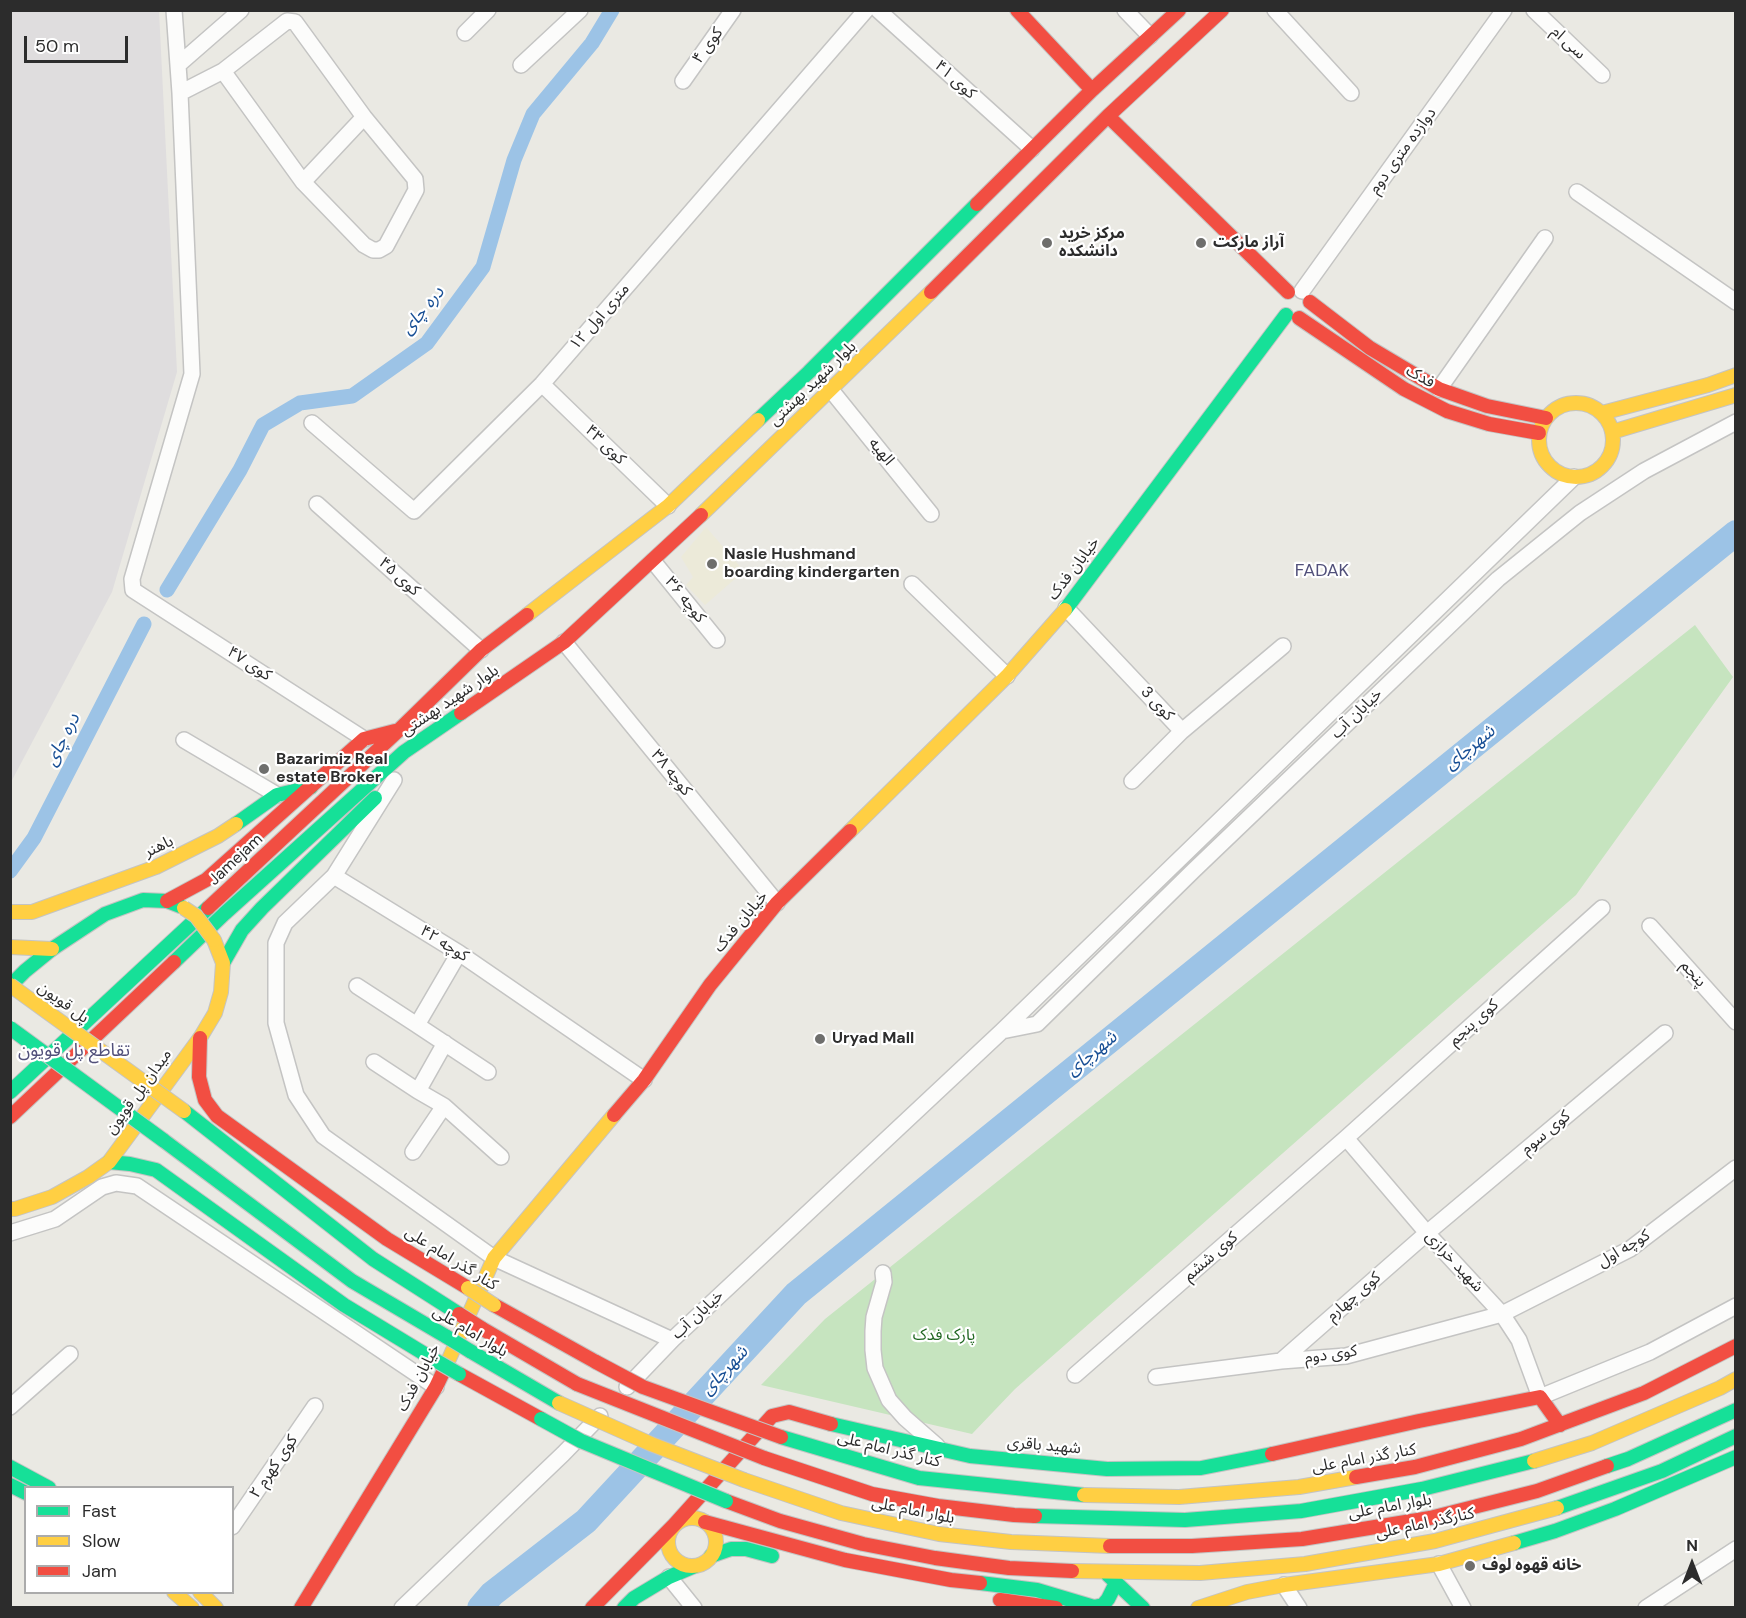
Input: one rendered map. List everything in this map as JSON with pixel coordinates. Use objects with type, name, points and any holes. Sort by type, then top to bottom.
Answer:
[{"type":"main road","points":[[1017,10],[1092,90]]},
{"type":"main road","name":"بلوار شهید بهشتی","points":[[482,650],[668,506],[809,372],[1092,90],[1179,10]]},
{"type":"main road","name":"بلوار شهید بهشتی","points":[[404,752],[564,642],[653,561],[831,390],[1108,116],[1222,10]]},
{"type":"main road","name":"فدک","points":[[1108,116],[1300,295],[1370,348],[1439,389],[1487,406],[1546,417]]},
{"type":"main road","points":[[1300,295],[1309,309],[1305,315],[1292,316],[1282,309],[1283,296],[1300,295]]},
{"type":"main road","name":"فدک","points":[[1292,316],[1395,383],[1448,411],[1489,424],[1539,432]]},
{"type":"main road","name":"خیابان فدک","points":[[301,1608],[436,1387],[495,1258],[644,1080],[710,985],[777,903],[1007,676],[1066,608],[1292,316]]},
{"type":"main road","points":[[1602,413],[1736,375]]},
{"type":"main road","points":[[1612,432],[1736,395]]},
{"type":"main road","points":[[1579,403],[1592,406],[1609,422],[1613,445],[1608,458],[1599,468],[1587,475],[1574,477],[1561,474],[1543,457],[1539,445],[1539,432],[1546,417],[1555,409],[1566,404],[1579,403]]},
{"type":"main road","name":"Jamejam","points":[[10,1092],[482,650]]},
{"type":"main road","points":[[10,986],[52,949],[105,914],[143,900],[167,901],[206,880],[364,739],[399,730]]},
{"type":"main road","points":[[223,963],[242,930],[262,908],[394,780],[404,752]]},
{"type":"main road","name":"Jamejam","points":[[10,1117],[224,914],[404,752]]},
{"type":"main road","name":"باهنر","points":[[10,912],[32,912],[156,867],[218,836],[277,795],[311,787]]},
{"type":"main road","name":"میدان پل قویون","points":[[10,1209],[52,1197],[109,1162],[200,1038],[215,1013],[221,992],[223,963],[214,940],[196,916],[167,901]]},
{"type":"main road","points":[[10,947],[52,949]]},
{"type":"main road","name":"پل قویون","points":[[10,986],[184,1111]]},
{"type":"main road","name":"بلوار امام علی","points":[[10,1028],[352,1281],[559,1403],[651,1444],[744,1480],[841,1513],[939,1534],[1011,1542],[1082,1546],[1192,1546],[1302,1539],[1430,1518],[1537,1491],[1628,1459],[1736,1410]]},
{"type":"main road","name":"کنار گذر امام علی","points":[[200,1038],[199,1077],[205,1100],[218,1116],[387,1239],[494,1305],[643,1387],[781,1437],[919,1478],[1086,1495],[1179,1497],[1299,1487],[1415,1467],[1521,1439],[1644,1393],[1736,1346]]},
{"type":"main road","name":"بلوار امام علی","points":[[184,1111],[373,1259],[481,1328],[577,1384],[764,1458],[872,1494],[938,1506],[1014,1515],[1185,1520],[1300,1511],[1422,1490],[1529,1463],[1592,1443],[1736,1379]]},
{"type":"main road","points":[[109,1162],[156,1170],[344,1305],[459,1374],[581,1441],[726,1501],[790,1524],[863,1544],[935,1558],[1009,1568],[1105,1572],[1143,1608]]},
{"type":"main road","points":[[1540,1397],[1560,1425]]},
{"type":"main road","name":"شهید باقری","points":[[592,1608],[675,1525],[772,1416],[789,1412],[969,1456],[1107,1469],[1201,1468],[1296,1450],[1419,1421],[1540,1397]]},
{"type":"main road","name":"کنارگذر امام علی","points":[[1105,1572],[1200,1573],[1305,1564],[1435,1541],[1566,1506],[1662,1471],[1736,1436]]},
{"type":"main road","points":[[1198,1608],[1247,1592],[1284,1585],[1439,1564],[1555,1531],[1615,1509],[1736,1457]]},
{"type":"main road","points":[[788,1466],[919,1478]]},
{"type":"main road","points":[[10,1467],[45,1486]]},
{"type":"main road","points":[[10,1485],[24,1492]]},
{"type":"main road","points":[[1566,1506],[1615,1509]]},
{"type":"main road","points":[[1527,1539],[1551,1510]]},
{"type":"main road","points":[[695,1566],[681,1564],[670,1554],[668,1540],[675,1525],[689,1518],[697,1518],[778,1543],[845,1560],[951,1580],[1049,1592],[1094,1607],[1103,1605],[1116,1583]]},
{"type":"main road","points":[[624,1608],[634,1598],[669,1577],[702,1564],[711,1556],[715,1549],[715,1534],[705,1522]]},
{"type":"main road","points":[[711,1556],[731,1549],[746,1549],[781,1558]]},
{"type":"main road","points":[[823,1568],[908,1586],[1056,1608]]},
{"type":"main road","points":[[175,1594],[192,1608]]},
{"type":"main road","points":[[201,1594],[216,1608]]},
{"type":"street","points":[[174,10],[180,93],[223,71],[287,21],[295,22],[364,117],[416,179],[416,190],[386,246],[373,250],[364,245],[303,182],[223,71]]},
{"type":"street","points":[[178,65],[241,10]]},
{"type":"street","points":[[465,33],[488,10]]},
{"type":"street","points":[[521,65],[580,10]]},
{"type":"street","name":"کوی ۴","points":[[683,81],[733,10]]},
{"type":"street","name":"۱۲ متری اول","points":[[312,423],[414,511],[542,384],[866,10]]},
{"type":"street","name":"کوی ۴۱","points":[[878,10],[1032,149]]},
{"type":"street","points":[[1125,10],[1150,36]]},
{"type":"street","points":[[1275,10],[1351,93]]},
{"type":"street","name":"دوازده متری دوم","points":[[1300,295],[1504,10]]},
{"type":"street","name":"سی ام","points":[[1534,10],[1602,75]]},
{"type":"street","name":"کوی ۴۷","points":[[180,93],[192,374],[132,579],[133,590],[364,739]]},
{"type":"street","points":[[303,182],[364,117]]},
{"type":"street","points":[[1577,192],[1736,303]]},
{"type":"street","points":[[1439,389],[1545,238]]},
{"type":"street","name":"کوی ۴۳","points":[[542,384],[668,506]]},
{"type":"street","name":"الهیه","points":[[831,390],[931,514]]},
{"type":"street","name":"خیابان آب","points":[[1002,1031],[1037,1024],[1498,579],[1580,513],[1644,471],[1736,422]]},
{"type":"street","name":"خیابان آب","points":[[402,1608],[563,1454],[672,1340],[1002,1031],[1574,477]]},
{"type":"street","name":"کوی ۴۵","points":[[317,504],[482,650]]},
{"type":"street","name":"کوچه ۳۶","points":[[653,561],[717,640]]},
{"type":"street","points":[[912,584],[1007,676]]},
{"type":"street","name":"کوی 3","points":[[1066,608],[1182,731],[1283,646]]},
{"type":"street","name":"کوچه ۳۸","points":[[564,642],[777,903]]},
{"type":"street","points":[[1132,781],[1182,731]]},
{"type":"street","points":[[184,740],[277,795]]},
{"type":"street","points":[[394,780],[334,876],[285,923],[276,943],[276,1023],[296,1095],[323,1136],[495,1258],[672,1340]]},
{"type":"street","name":"کوچه ۴۲","points":[[334,876],[459,953],[644,1080]]},
{"type":"street","name":"کوی پنجم","points":[[1346,1138],[1602,908]]},
{"type":"street","name":"پنجم","points":[[1650,926],[1736,1022]]},
{"type":"street","points":[[417,1024],[459,953]]},
{"type":"street","points":[[357,987],[488,1072]]},
{"type":"street","name":"کوی سوم","points":[[1427,1233],[1665,1033]]},
{"type":"street","points":[[418,1091],[446,1043]]},
{"type":"street","points":[[374,1062],[444,1106],[501,1157]]},
{"type":"street","points":[[413,1152],[444,1106]]},
{"type":"street","name":"شهید خرازی","points":[[1346,1138],[1427,1233],[1502,1314],[1520,1340],[1540,1397]]},
{"type":"street","name":"کوی ششم","points":[[1075,1375],[1346,1138]]},
{"type":"street","name":"کوچه اول","points":[[1502,1314],[1630,1249],[1736,1168]]},
{"type":"street","points":[[10,1233],[55,1219],[102,1187],[116,1183],[137,1186],[436,1387]]},
{"type":"street","name":"کوی چهارم","points":[[1281,1361],[1427,1233]]},
{"type":"street","points":[[883,1273],[884,1282],[874,1324],[875,1368],[889,1400],[905,1418],[941,1449]]},
{"type":"street","points":[[1540,1397],[1650,1352],[1736,1306]]},
{"type":"street","name":"کوی دوم","points":[[1156,1377],[1281,1361],[1346,1356],[1502,1314]]},
{"type":"street","points":[[10,1407],[70,1354]]},
{"type":"street","name":"کوی کهرم ۲","points":[[234,1524],[315,1406]]},
{"type":"street","points":[[1646,1608],[1736,1549]]},
{"type":"street","points":[[1439,1564],[1463,1608]]},
{"type":"street","points":[[669,1577],[694,1608]]},
{"type":"street","points":[[1284,1585],[1299,1608]]},
{"type":"shaded area","points":[[11,10],[159,11],[177,372],[112,592],[11,782]]},
{"type":"shaded area","name":"Nasle Hushmand boarding kindergarten","points":[[706,527],[744,571],[705,605],[686,585],[693,577],[681,557]]},
{"type":"green space","name":"پارک فدک","points":[[1695,625],[1733,677],[1576,895],[1015,1389],[972,1434],[761,1385],[825,1319]]},
{"type":"waterway","name":"دره چای","points":[[167,590],[240,470],[263,425],[300,403],[352,396],[427,343],[483,267],[514,160],[533,114],[592,43],[612,10]]},
{"type":"waterway","name":"شهرچای","points":[[480,1608],[492,1594],[586,1521],[796,1294],[1736,533]]},
{"type":"waterway","name":"دره چای","points":[[10,871],[34,838],[144,624]]},
{"type":"traffic: fast","points":[[758,420],[977,204]]},
{"type":"traffic: fast","points":[[1065,610],[1286,315]]},
{"type":"traffic: fast","points":[[174,962],[404,752],[461,713]]},
{"type":"traffic: fast","points":[[236,824],[277,795],[311,787]]},
{"type":"traffic: fast","points":[[223,963],[242,930],[262,908],[375,798]]},
{"type":"traffic: fast","points":[[10,986],[52,949],[105,914],[143,900],[167,901],[180,906]]},
{"type":"traffic: fast","points":[[10,1092],[208,908]]},
{"type":"traffic: fast","points":[[10,1028],[163,1140]]},
{"type":"traffic: fast","points":[[184,1111],[373,1259],[459,1314]]},
{"type":"traffic: fast","points":[[163,1140],[352,1281],[447,1337]]},
{"type":"traffic: fast","points":[[109,1162],[156,1170],[344,1305],[433,1359]]},
{"type":"traffic: fast","points":[[447,1337],[470,1351]]},
{"type":"traffic: fast","points":[[470,1351],[559,1403]]},
{"type":"traffic: fast","points":[[433,1359],[459,1374]]},
{"type":"traffic: fast","points":[[1607,1466],[1628,1459],[1736,1410]]},
{"type":"traffic: fast","points":[[541,1419],[581,1441],[726,1501]]},
{"type":"traffic: fast","points":[[831,1424],[970,1456],[1107,1469],[1201,1468],[1272,1454]]},
{"type":"traffic: fast","points":[[1557,1508],[1662,1471],[1736,1436]]},
{"type":"traffic: fast","points":[[781,1437],[919,1478],[1084,1495]]},
{"type":"traffic: fast","points":[[1514,1543],[1615,1509],[1736,1457]]},
{"type":"traffic: fast","points":[[1035,1516],[1185,1520],[1301,1511],[1422,1489],[1534,1461]]},
{"type":"traffic: fast","points":[[10,1467],[45,1486]]},
{"type":"traffic: fast","points":[[10,1485],[24,1492]]},
{"type":"traffic: fast","points":[[711,1556],[731,1549],[746,1549],[772,1556]]},
{"type":"traffic: fast","points":[[624,1608],[634,1598],[669,1577],[695,1566]]},
{"type":"traffic: fast","points":[[1108,1575],[1143,1608]]},
{"type":"traffic: fast","points":[[980,1583],[1037,1590],[1094,1607],[1103,1605],[1116,1583]]},
{"type":"traffic: slow","points":[[701,515],[931,292]]},
{"type":"traffic: slow","points":[[1602,413],[1708,385],[1736,375]]},
{"type":"traffic: slow","points":[[1612,432],[1736,395]]},
{"type":"traffic: slow","points":[[1576,403],[1597,409],[1607,419],[1613,440],[1607,461],[1597,471],[1576,477],[1555,471],[1545,461],[1539,440],[1545,419],[1555,409],[1576,403]]},
{"type":"traffic: slow","points":[[527,615],[668,506],[758,420]]},
{"type":"traffic: slow","points":[[850,831],[1007,676],[1065,610]]},
{"type":"traffic: slow","points":[[10,912],[32,912],[156,867],[218,836],[236,824]]},
{"type":"traffic: slow","points":[[184,908],[196,916],[214,940]]},
{"type":"traffic: slow","points":[[10,1209],[52,1197],[109,1162],[200,1038],[215,1013],[221,992],[223,963],[214,940]]},
{"type":"traffic: slow","points":[[10,947],[52,949]]},
{"type":"traffic: slow","points":[[10,985],[184,1111]]},
{"type":"traffic: slow","points":[[445,1368],[494,1258],[614,1115]]},
{"type":"traffic: slow","points":[[468,1288],[494,1305]]},
{"type":"traffic: slow","points":[[1534,1461],[1592,1443],[1736,1379]]},
{"type":"traffic: slow","points":[[559,1403],[651,1444],[744,1480]]},
{"type":"traffic: slow","points":[[1084,1495],[1179,1497],[1299,1487],[1356,1477]]},
{"type":"traffic: slow","points":[[744,1480],[841,1513],[939,1534],[1011,1542],[1110,1546]]},
{"type":"traffic: slow","points":[[1072,1571],[1200,1573],[1305,1564],[1435,1541],[1557,1508]]},
{"type":"traffic: slow","points":[[687,1518],[697,1518],[709,1525],[716,1537],[716,1542],[716,1547],[709,1559],[697,1566],[687,1566],[672,1555],[668,1547],[668,1537],[679,1522],[687,1518]]},
{"type":"traffic: slow","points":[[1198,1608],[1247,1592],[1439,1564],[1514,1543]]},
{"type":"traffic: slow","points":[[176,1594],[192,1608]]},
{"type":"traffic: slow","points":[[202,1594],[216,1608]]},
{"type":"traffic: jam","points":[[1017,10],[1092,90]]},
{"type":"traffic: jam","points":[[977,204],[1092,90],[1179,10]]},
{"type":"traffic: jam","points":[[931,292],[1108,116],[1222,10]]},
{"type":"traffic: jam","points":[[1108,116],[1288,292]]},
{"type":"traffic: jam","points":[[1310,302],[1370,348],[1439,389],[1487,406],[1546,418]]},
{"type":"traffic: jam","points":[[1299,318],[1404,389],[1447,411],[1489,424],[1539,433]]},
{"type":"traffic: jam","points":[[461,713],[564,642],[701,515]]},
{"type":"traffic: jam","points":[[208,908],[399,730],[481,650],[527,615]]},
{"type":"traffic: jam","points":[[167,901],[206,880],[364,739],[395,731]]},
{"type":"traffic: jam","points":[[614,1115],[644,1080],[710,985],[777,903],[850,831]]},
{"type":"traffic: jam","points":[[10,1117],[174,962]]},
{"type":"traffic: jam","points":[[200,1038],[199,1077],[205,1100],[217,1116],[387,1239],[468,1288]]},
{"type":"traffic: jam","points":[[494,1305],[596,1362]]},
{"type":"traffic: jam","points":[[459,1314],[481,1328]]},
{"type":"traffic: jam","points":[[481,1328],[577,1384]]},
{"type":"traffic: jam","points":[[1356,1477],[1415,1467],[1521,1439],[1644,1393],[1736,1346]]},
{"type":"traffic: jam","points":[[596,1362],[643,1387],[781,1437]]},
{"type":"traffic: jam","points":[[301,1608],[436,1387],[445,1368]]},
{"type":"traffic: jam","points":[[459,1374],[541,1419]]},
{"type":"traffic: jam","points":[[577,1384],[764,1458]]},
{"type":"traffic: jam","points":[[1272,1454],[1540,1397],[1560,1425]]},
{"type":"traffic: jam","points":[[592,1608],[674,1525],[772,1416],[789,1412],[831,1424]]},
{"type":"traffic: jam","points":[[764,1458],[872,1494],[938,1506],[1035,1516]]},
{"type":"traffic: jam","points":[[1110,1546],[1192,1546],[1302,1539],[1430,1518],[1537,1491],[1607,1466]]},
{"type":"traffic: jam","points":[[726,1501],[780,1521],[863,1544],[935,1558],[1009,1568],[1072,1571]]},
{"type":"traffic: jam","points":[[705,1522],[845,1560],[951,1580],[980,1583]]},
{"type":"traffic: jam","points":[[1000,1600],[1056,1608]]},
{"type":"place","name":"مرکز خرید دانشکده","points":[[1047,243]]},
{"type":"place","name":"آراز مارکت","points":[[1201,243]]},
{"type":"place","name":"Nasle Hushmand boarding kindergarten","points":[[712,564]]},
{"type":"place","name":"Bazarimiz Real estate Broker","points":[[264,769]]},
{"type":"place","name":"Uryad Mall","points":[[820,1039]]},
{"type":"place","name":"خانه قهوه لوف","points":[[1470,1566]]},
{"type":"district","name":"FADAK","points":[[1322,571]]},
{"type":"district","name":"تقاطع پل قویون","points":[[74,1051]]}]
